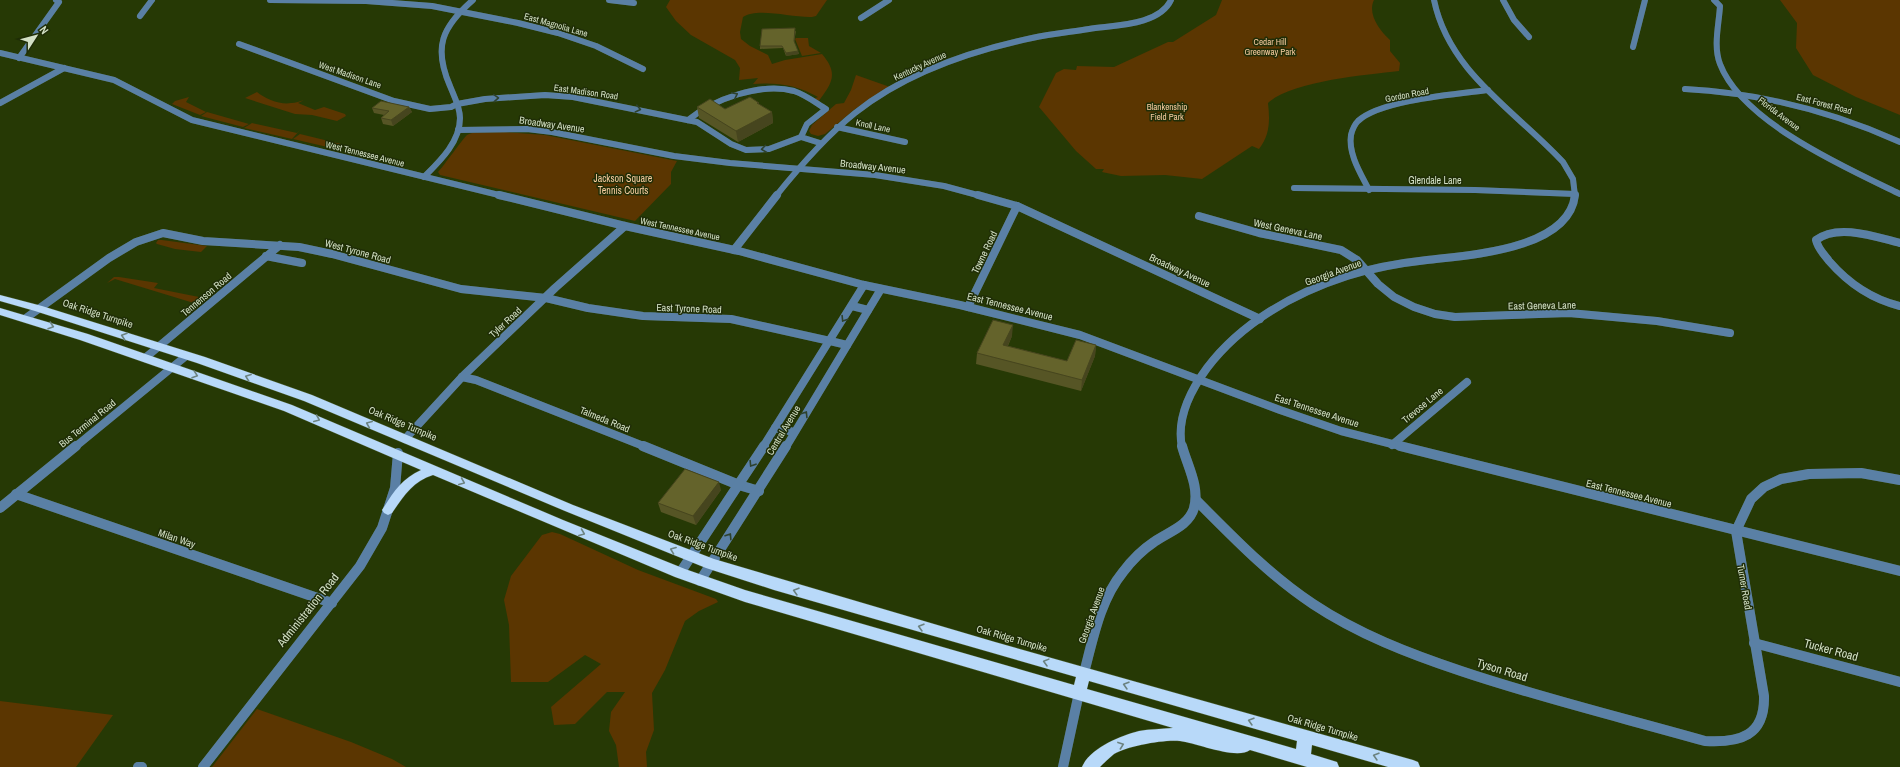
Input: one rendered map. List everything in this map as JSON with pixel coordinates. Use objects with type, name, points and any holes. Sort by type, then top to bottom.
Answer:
[{"type":"highway","name":"Oak Ridge Turnpike","points":[[0,298],[38,308],[186,356],[308,398],[624,531],[711,564],[774,584],[1413,767]]},
{"type":"highway","points":[[0,311],[26,318],[172,367],[288,408],[680,573],[745,596],[1332,767]]},
{"type":"highway","points":[[398,453],[405,439]]},
{"type":"highway","points":[[388,510],[409,482],[422,473],[434,470]]},
{"type":"highway","points":[[1079,693],[1084,673]]},
{"type":"highway","points":[[1089,767],[1109,749],[1139,738],[1179,734],[1222,744],[1275,750]]},
{"type":"highway","points":[[1303,758],[1305,736]]},
{"type":"street","points":[[19,58],[59,2],[56,0]]},
{"type":"street","points":[[140,16],[152,0]]},
{"type":"street","name":"East Magnolia Lane","points":[[270,0],[389,1],[414,3],[459,11],[524,24],[572,37],[644,69]]},
{"type":"street","points":[[424,177],[443,158],[450,148],[458,130],[460,118],[457,104],[443,70],[440,52],[444,36],[453,19],[459,11],[473,0]]},
{"type":"street","points":[[609,0],[634,4]]},
{"type":"street","points":[[861,18],[889,0]]},
{"type":"street","name":"Kentucky Avenue","points":[[734,250],[820,143],[855,112],[892,88],[947,62],[1014,42],[1143,20],[1160,12],[1169,5],[1171,0]]},
{"type":"street","points":[[1434,0],[1443,30],[1454,52],[1488,90],[1562,162],[1574,183],[1576,194]]},
{"type":"street","points":[[1503,0],[1514,20],[1529,37]]},
{"type":"street","points":[[1633,47],[1645,0]]},
{"type":"street","name":"Florida Avenue","points":[[1714,0],[1720,6],[1718,48],[1720,62],[1732,86],[1782,129],[1819,153],[1900,194]]},
{"type":"street","name":"West Madison Lane","points":[[239,44],[408,105],[430,109],[450,107],[457,104]]},
{"type":"street","name":"West Tennessee Avenue","points":[[0,53],[107,78],[132,87],[166,109],[192,120],[625,226],[734,250]]},
{"type":"street","points":[[0,103],[64,68]]},
{"type":"street","points":[[688,120],[693,116],[743,92],[758,88],[793,91],[826,109],[803,128],[801,137],[820,143]]},
{"type":"street","name":"East Forest Road","points":[[1685,89],[1740,94],[1820,111],[1860,123],[1900,142]]},
{"type":"street","name":"Gordon Road","points":[[1369,190],[1353,153],[1351,144],[1351,134],[1358,121],[1379,110],[1395,106],[1488,90]]},
{"type":"street","name":"East Madison Road","points":[[457,104],[485,99],[545,95],[573,97],[634,108],[697,122],[731,144],[746,150],[769,149],[801,137]]},
{"type":"street","name":"Knoll Lane","points":[[837,127],[905,142]]},
{"type":"street","name":"Broadway Avenue","points":[[458,130],[527,129],[552,132],[674,156],[920,181],[963,190],[1018,206],[1260,319]]},
{"type":"street","name":"Glendale Lane","points":[[1294,188],[1477,190],[1576,194]]},
{"type":"street","name":"Georgia Avenue","points":[[1084,673],[1095,632],[1108,594],[1118,577],[1144,550],[1189,519],[1194,509],[1196,500],[1181,438],[1182,417],[1186,401],[1199,379],[1228,344],[1260,319],[1280,306],[1321,286],[1367,271],[1423,261],[1482,254],[1521,245],[1552,228],[1565,218],[1576,194]]},
{"type":"street","name":"Towne Road","points":[[968,307],[1018,206]]},
{"type":"street","name":"West Geneva Lane","points":[[1199,216],[1246,230],[1340,250],[1358,260],[1367,271]]},
{"type":"street","name":"Tyler Road","points":[[405,439],[462,377],[625,226]]},
{"type":"street","points":[[1900,243],[1831,232],[1821,234],[1816,240],[1819,249],[1832,265],[1856,287],[1877,300],[1900,306]]},
{"type":"street","name":"West Tyrone Road","points":[[38,308],[130,245],[163,233],[203,241],[280,245],[317,250],[461,289],[546,298]]},
{"type":"street","name":"Tennenson Road","points":[[145,358],[280,245]]},
{"type":"street","name":"East Tennessee Avenue","points":[[734,250],[864,285],[968,307],[1080,335],[1341,431],[1900,571]]},
{"type":"street","points":[[266,256],[302,263]]},
{"type":"street","name":"East Geneva Lane","points":[[1367,271],[1380,286],[1399,299],[1419,309],[1446,316],[1569,313],[1657,321],[1730,333]]},
{"type":"street","name":"Central Avenue","points":[[680,573],[739,486],[864,285]]},
{"type":"street","name":"Central Avenue","points":[[700,580],[759,491],[881,288]]},
{"type":"street","name":"East Tyrone Road","points":[[546,298],[588,308],[643,316],[731,319],[847,345]]},
{"type":"street","points":[[852,306],[868,310]]},
{"type":"street","points":[[26,318],[38,308]]},
{"type":"street","name":"Bus Terminal Road","points":[[0,508],[186,356]]},
{"type":"street","name":"Talmeda Road","points":[[462,377],[476,380],[595,426],[739,486],[759,491]]},
{"type":"street","name":"Trevose Lane","points":[[1392,445],[1467,382]]},
{"type":"street","points":[[775,428],[794,432]]},
{"type":"street","name":"Administration Road","points":[[203,767],[360,566],[382,528],[395,488],[398,453]]},
{"type":"street","points":[[1736,531],[1752,499],[1764,487],[1781,479],[1809,474],[1842,472],[1900,480]]},
{"type":"street","name":"Milan Way","points":[[16,494],[332,603]]},
{"type":"street","name":"Tyson Road","points":[[1196,500],[1263,567],[1314,605],[1358,630],[1412,653],[1477,676],[1705,740],[1724,742],[1738,740],[1757,728],[1764,715],[1764,696],[1754,643]]},
{"type":"street","name":"Turner Road","points":[[1736,531],[1754,643]]},
{"type":"street","name":"Tucker Road","points":[[1754,643],[1900,682]]},
{"type":"street","points":[[1064,767],[1079,693]]},
{"type":"green space","points":[[670,0],[827,0],[816,16],[812,17],[766,13],[749,14],[743,17],[740,32],[741,39],[750,46],[768,55],[772,64],[785,60],[822,54],[831,67],[832,78],[830,84],[818,102],[813,99],[818,97],[795,87],[779,84],[753,84],[758,78],[739,80],[740,68],[735,60],[691,35],[676,21],[666,7]]},
{"type":"green space","points":[[1222,0],[1374,0],[1372,5],[1373,16],[1382,32],[1390,40],[1390,51],[1400,63],[1399,71],[1330,80],[1294,89],[1279,95],[1268,103],[1269,115],[1267,133],[1263,144],[1259,149],[1252,146],[1202,179],[1165,175],[1121,176],[1102,172],[1104,169],[1096,169],[1076,151],[1039,107],[1056,73],[1064,69],[1076,70],[1077,66],[1114,67],[1168,42],[1173,42],[1216,15]]},
{"type":"green space","points":[[1780,0],[1900,0],[1900,115],[1856,97],[1813,75],[1796,48],[1797,23]]},
{"type":"green space","points":[[808,38],[809,46],[821,53],[802,56],[795,39]]},
{"type":"green space","points":[[856,75],[890,87],[855,109],[825,134],[818,136],[811,134],[809,131],[812,125],[836,104],[844,103],[851,90]]},
{"type":"green space","points":[[257,92],[269,99],[283,103],[295,103],[304,100],[298,103],[315,110],[324,107],[345,114],[346,116],[337,121],[312,115],[295,114],[245,98]]},
{"type":"green space","points":[[189,97],[186,102],[206,112],[200,115],[172,104],[175,101]]},
{"type":"green space","points":[[207,112],[249,124],[243,127],[201,116]]},
{"type":"green space","points":[[252,123],[297,133],[301,129],[292,139],[244,128]]},
{"type":"green space","name":"Jackson Square Tennis Courts","points":[[480,132],[545,135],[677,161],[671,172],[671,184],[635,221],[440,175],[438,172],[467,135]]},
{"type":"green space","points":[[300,134],[341,144],[343,146],[336,149],[293,139]]},
{"type":"green space","points":[[158,240],[207,246],[201,252],[175,249],[157,244],[156,243]]},
{"type":"green space","points":[[114,277],[158,283],[154,288],[204,298],[213,294],[195,310],[192,308],[197,304],[115,279],[107,283]]},
{"type":"green space","points":[[552,532],[560,534],[638,570],[716,599],[718,602],[699,611],[685,621],[665,670],[652,693],[654,730],[646,752],[647,767],[619,767],[616,745],[609,731],[611,712],[625,692],[607,692],[575,724],[554,725],[551,707],[601,664],[585,655],[548,682],[511,682],[509,625],[504,600],[511,576],[542,535]]},
{"type":"green space","points":[[0,701],[113,715],[76,767],[0,767]]},
{"type":"green space","points":[[257,709],[351,742],[392,759],[406,767],[212,767]]},
{"type":"building","points":[[795,28],[794,41],[798,51],[786,53],[782,46],[760,46],[762,29]]},
{"type":"building","points":[[750,97],[772,112],[736,131],[697,107],[710,99],[725,109]]},
{"type":"building","points":[[381,101],[409,107],[391,120],[381,118],[389,111],[372,108]]},
{"type":"building","points":[[993,320],[1013,325],[1003,345],[1067,361],[1076,340],[1096,345],[1082,380],[977,353]]},
{"type":"building","points":[[685,469],[719,482],[693,516],[658,503]]},
{"type":"park label","name":"Cedar Hill Greenway Park","points":[[1270,48]]},
{"type":"park label","name":"Blankenship Field Park","points":[[1167,112]]}]
